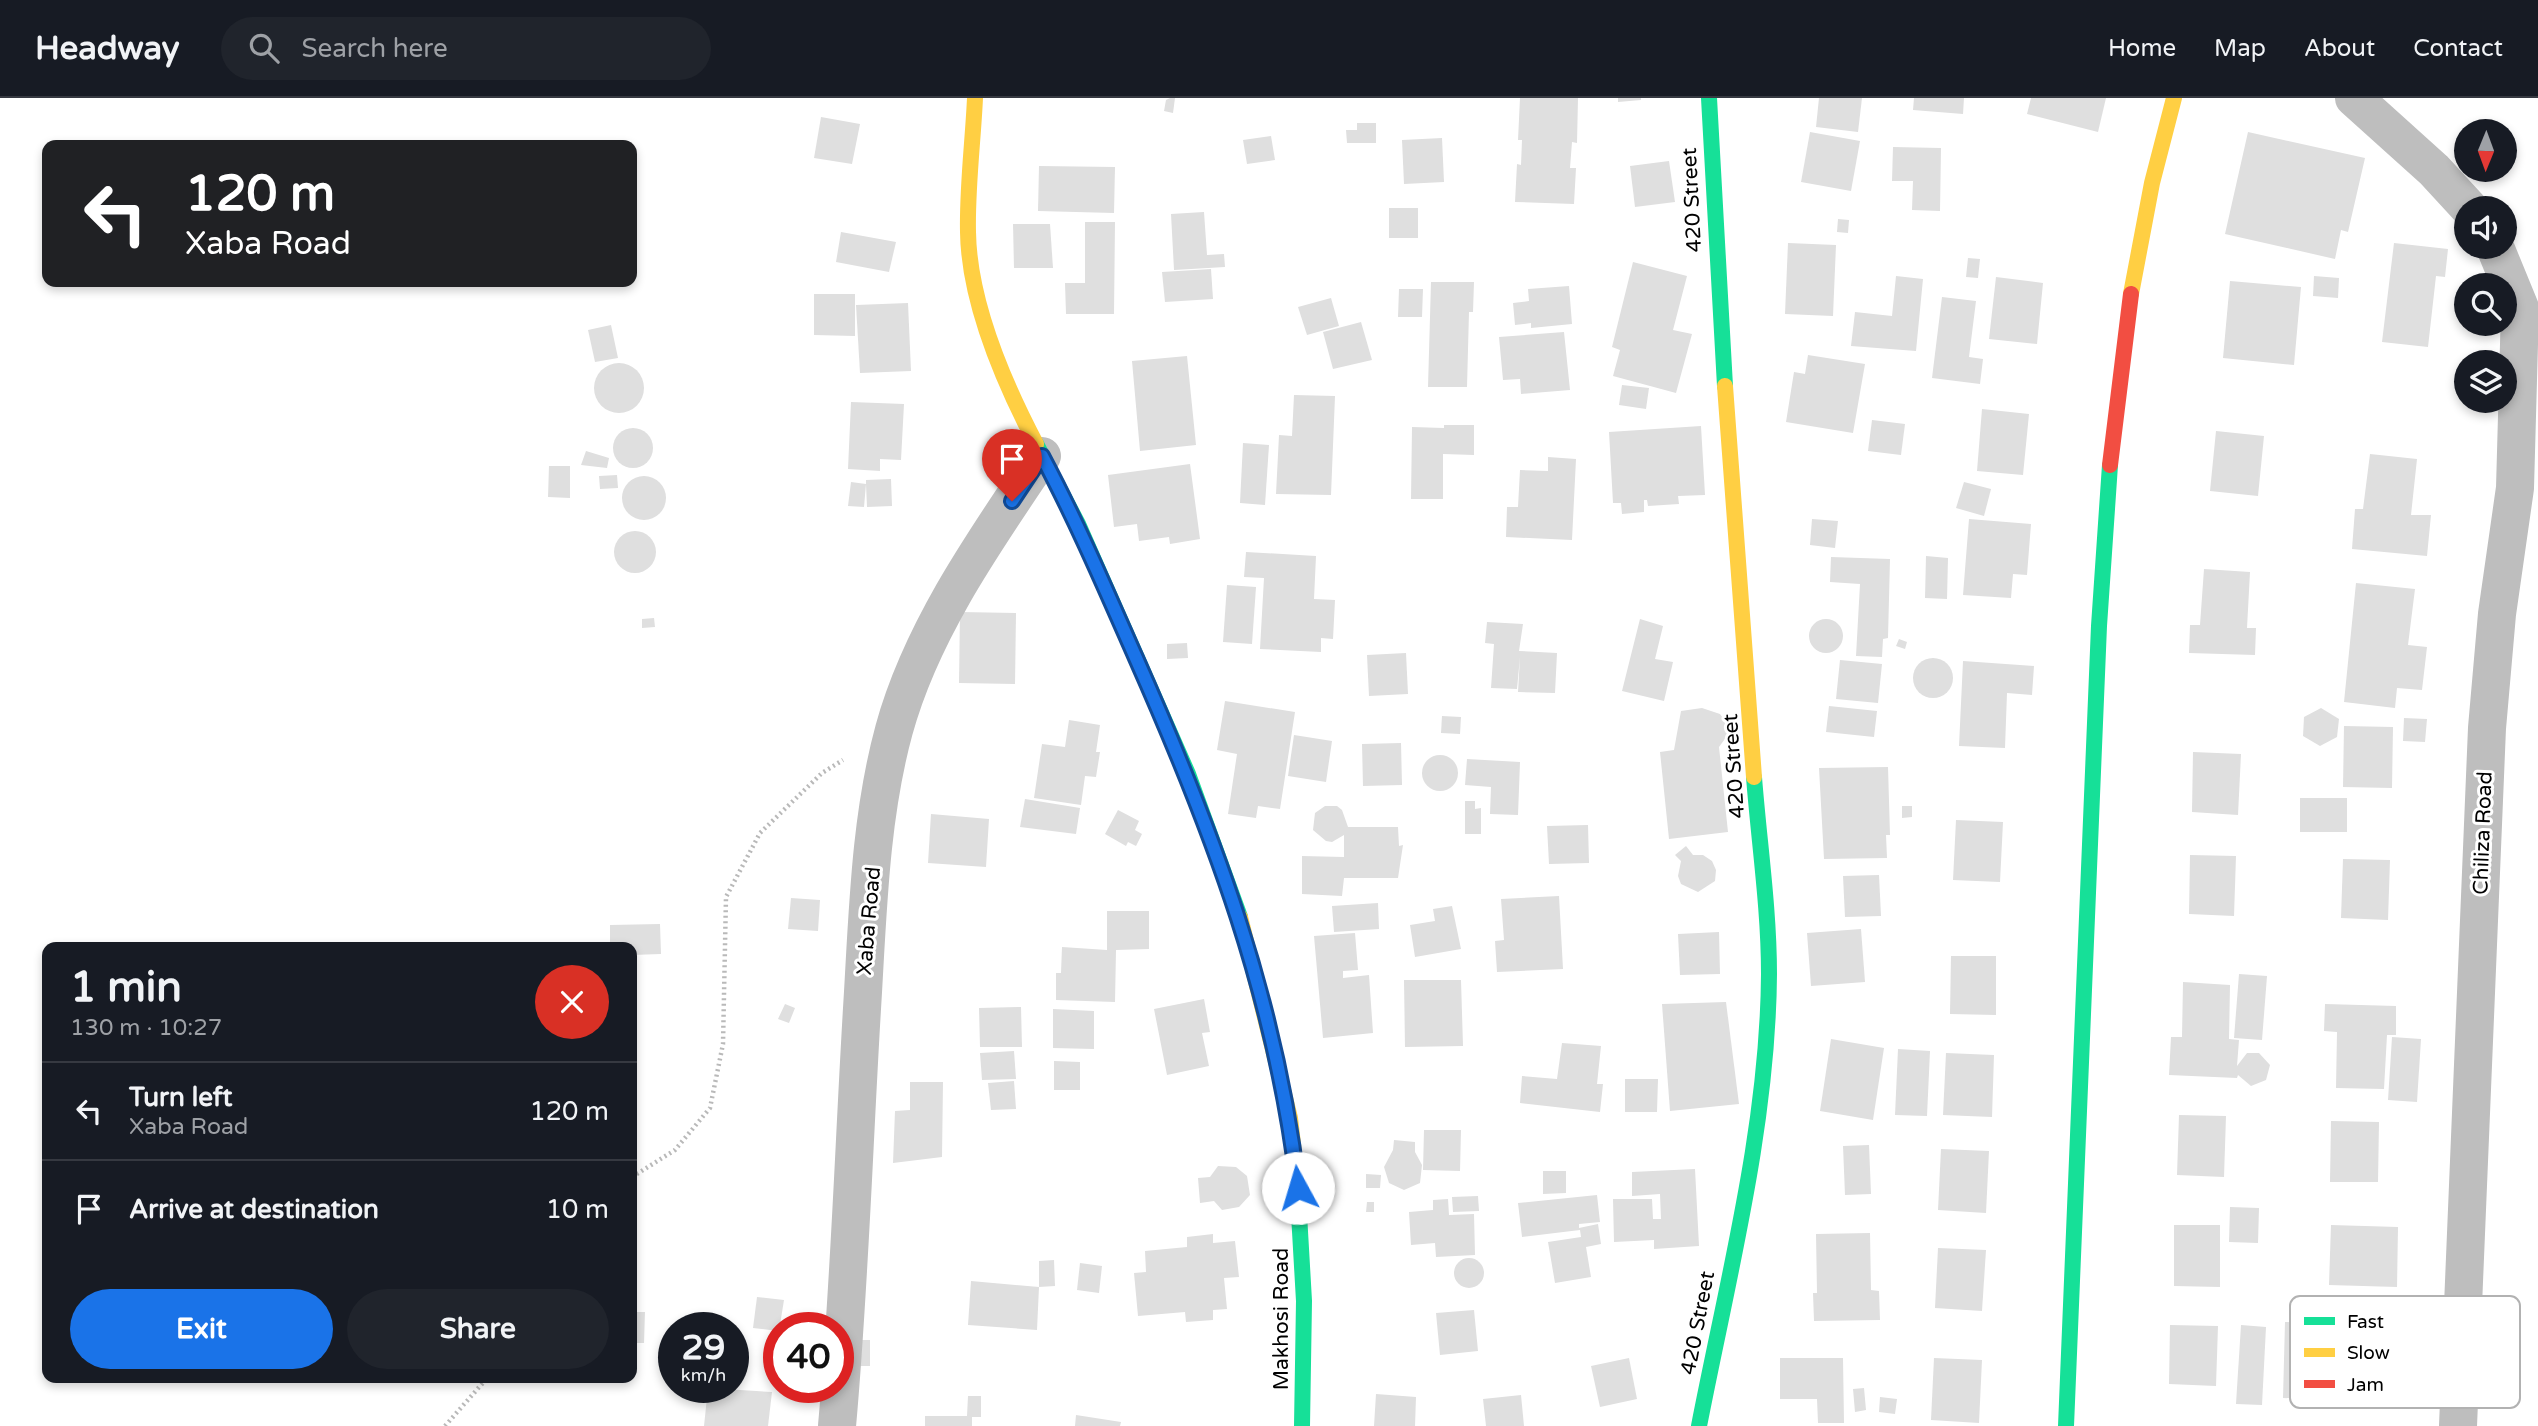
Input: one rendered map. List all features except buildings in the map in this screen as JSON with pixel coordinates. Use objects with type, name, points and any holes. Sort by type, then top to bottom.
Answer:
[{"type":"street","name":"Makhosi Road","points":[[975,98],[968,233],[978,303],[1023,419],[1078,524],[1188,774],[1232,890],[1262,997],[1290,1118],[1300,1211],[1304,1301],[1301,1426]]},
{"type":"street","name":"420 Street","points":[[1699,1426],[1756,1140],[1768,1045],[1769,972],[1717,278],[1709,98]]},
{"type":"street","points":[[2066,1426],[2099,615],[2114,421],[2142,237],[2174,98]]},
{"type":"street","points":[[2354,98],[2434,170],[2458,196]]},
{"type":"street","name":"Chiliza Road","points":[[2463,1296],[2487,728],[2497,614],[2515,488],[2519,308],[2501,259]]},
{"type":"street","name":"Xaba Road","points":[[837,1426],[868,913],[879,806],[895,729],[923,656],[965,569],[1042,456]]},
{"type":"street","name":"Chiliza Road","points":[[2458,1426],[2459,1408]]},
{"type":"path","points":[[637,1174],[675,1150],[710,1108],[723,1044],[726,897],[760,834],[822,773],[895,729]]},
{"type":"path","points":[[445,1426],[483,1383]]},
{"type":"traffic: fast","points":[[1709,98],[1725,386]]},
{"type":"traffic: fast","points":[[1036,444],[1078,524],[1188,774],[1240,917]]},
{"type":"traffic: fast","points":[[2066,1426],[2099,626],[2110,465]]},
{"type":"traffic: fast","points":[[1699,1426],[1754,1145],[1767,1031],[1767,925],[1754,777]]},
{"type":"traffic: fast","points":[[1297,1179],[1304,1301],[1302,1426]]},
{"type":"traffic: slow","points":[[975,98],[969,181],[970,258],[990,341],[1036,444]]},
{"type":"traffic: slow","points":[[2131,294],[2152,183],[2174,98]]},
{"type":"traffic: slow","points":[[1725,386],[1754,777]]},
{"type":"traffic: slow","points":[[1240,917],[1290,1118],[1297,1179]]},
{"type":"traffic: jam","points":[[2110,465],[2131,294]]},
{"type":"route","points":[[1012,501],[1042,456],[1078,524],[1188,774],[1232,890],[1262,997],[1290,1118],[1298,1188]]}]
